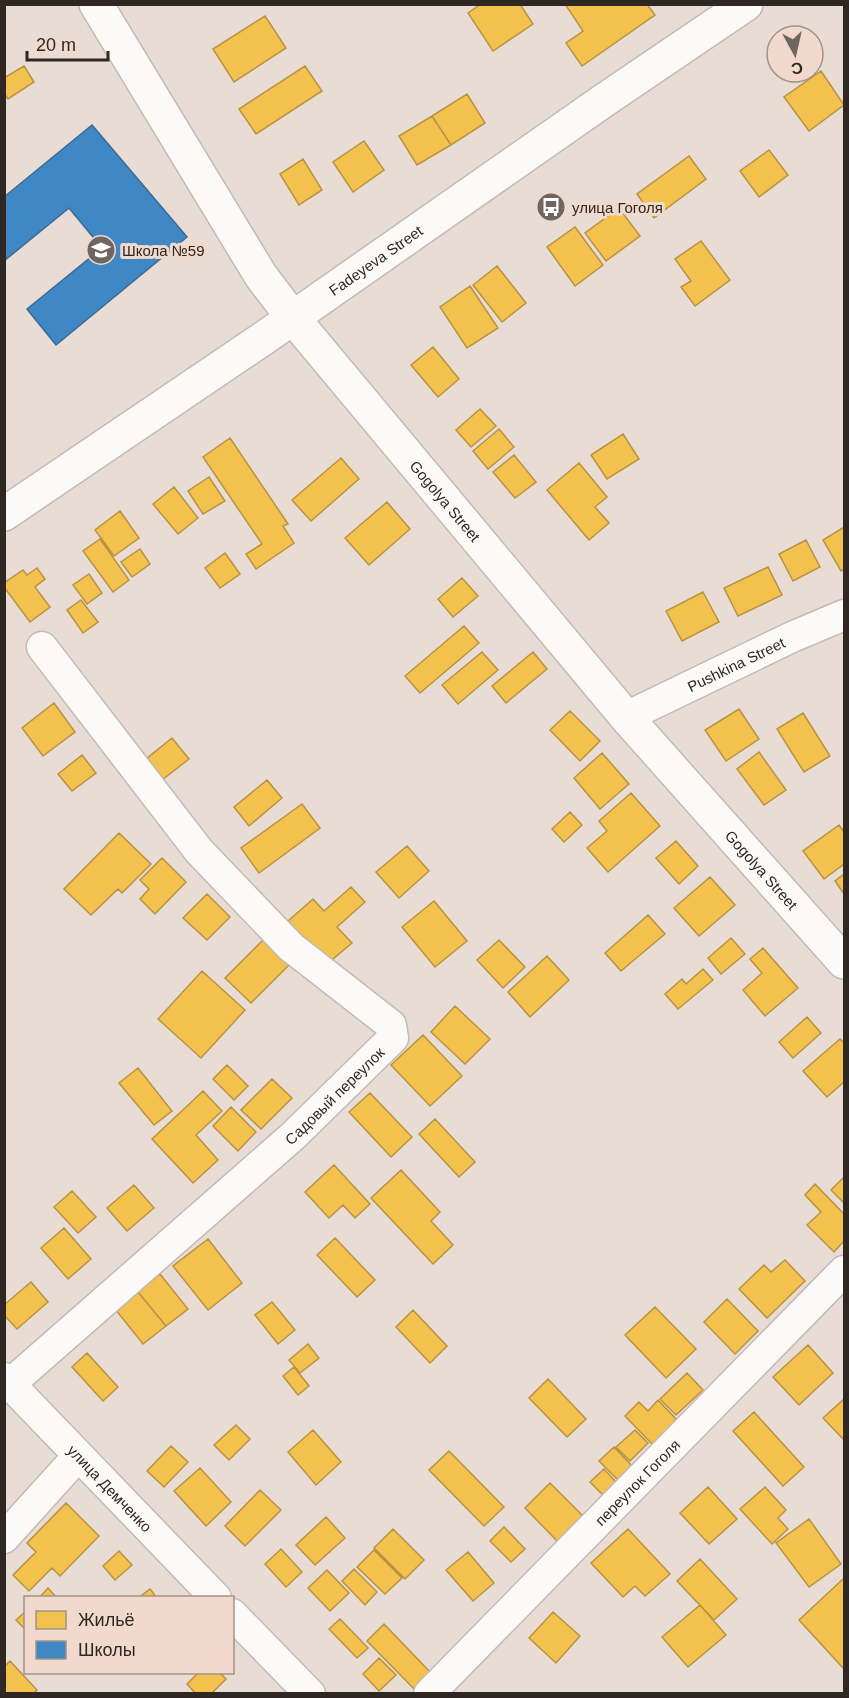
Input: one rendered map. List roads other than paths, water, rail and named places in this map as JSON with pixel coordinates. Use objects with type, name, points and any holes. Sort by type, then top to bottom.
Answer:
[{"type":"main road","name":"Gogolya Street","points":[[96,4],[261,276],[293,318],[626,717],[844,962]]},
{"type":"main road","name":"Fadeyeva Street","points":[[4,514],[293,318],[603,100],[746,4]]},
{"type":"street","name":"Pushkina Street","points":[[626,717],[844,615]]},
{"type":"street","name":"Садовый переулок","points":[[7,1381],[293,1136],[393,1038],[391,1026],[291,947],[199,851],[42,647]]},
{"type":"street","name":"переулок Гоголя","points":[[429,1694],[844,1271]]},
{"type":"street","name":"улица Демченко","points":[[7,1381],[214,1596]]},
{"type":"street","points":[[4,1538],[78,1456]]},
{"type":"street","points":[[234,1616],[310,1694]]},
{"type":"place","name":"улица Гоголя","points":[[551,207]]},
{"type":"place","name":"Школа №59","points":[[101,250]]}]
